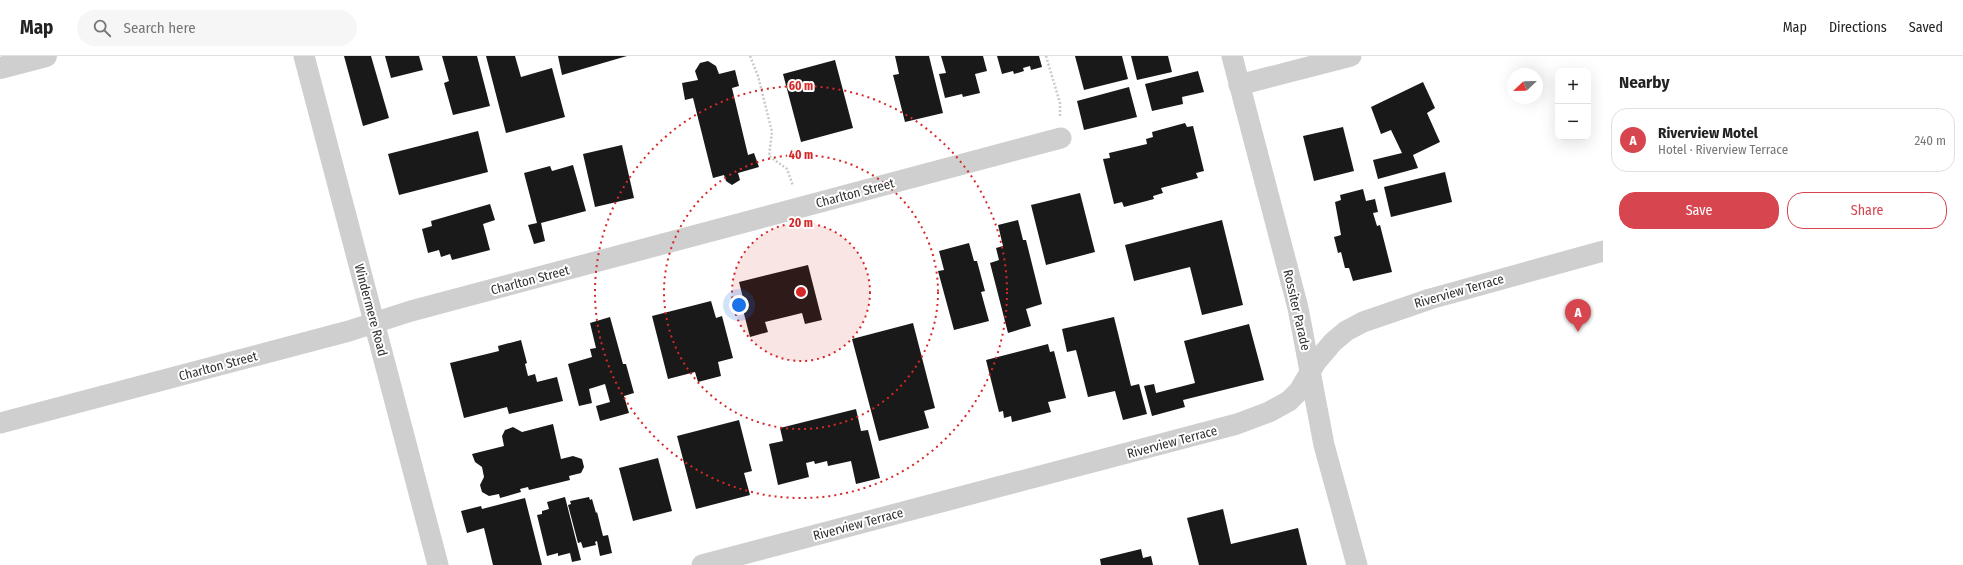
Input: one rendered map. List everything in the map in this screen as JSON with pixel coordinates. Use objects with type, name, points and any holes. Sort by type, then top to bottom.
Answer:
[{"type":"street","points":[[0,68],[46,56]]},
{"type":"street","name":"Windermere Road","points":[[304,56],[438,565]]},
{"type":"street","name":"Rossiter Parade","points":[[1232,56],[1295,296],[1324,445],[1356,565]]},
{"type":"street","points":[[1239,85],[1351,56]]},
{"type":"street","name":"Charlton Street","points":[[0,424],[1061,138]]},
{"type":"street","name":"Riverview Terrace","points":[[702,565],[1224,428],[1269,412],[1284,404],[1299,391],[1316,362],[1333,342],[1346,331],[1370,319],[1430,299],[1603,251]]},
{"type":"path","points":[[750,56],[758,76],[772,132],[769,156],[787,169],[800,208]]},
{"type":"path","points":[[1046,56],[1060,103],[1061,138]]},
{"type":"building","points":[[344,56],[371,56],[389,118],[363,126]]},
{"type":"building","points":[[385,56],[419,56],[423,70],[391,78]]},
{"type":"building","points":[[442,56],[477,56],[490,106],[453,115],[444,83],[449,81]]},
{"type":"building","points":[[486,56],[515,56],[521,77],[552,68],[565,117],[506,133]]},
{"type":"building","points":[[558,56],[627,56],[562,75]]},
{"type":"building","points":[[895,56],[929,56],[943,113],[905,122],[893,75],[899,74]]},
{"type":"building","points":[[941,56],[983,56],[987,71],[975,74],[980,93],[963,97],[962,94],[945,98],[939,74],[946,73]]},
{"type":"building","points":[[997,56],[1039,56],[1042,67],[1031,70],[1030,66],[1023,68],[1024,71],[1014,74],[1013,71],[1002,74]]},
{"type":"building","points":[[1075,56],[1122,56],[1128,79],[1084,90]]},
{"type":"building","points":[[1131,56],[1168,56],[1172,72],[1137,80]]},
{"type":"building","points":[[835,60],[853,128],[801,142],[783,74]]},
{"type":"building","points":[[708,61],[716,66],[719,74],[735,70],[739,86],[732,88],[748,155],[754,153],[759,167],[738,173],[740,180],[732,185],[726,181],[724,175],[713,178],[693,98],[685,100],[682,83],[698,80],[695,71],[700,63]]},
{"type":"building","points":[[1198,71],[1204,92],[1182,97],[1183,104],[1152,111],[1145,84]]},
{"type":"building","points":[[1423,82],[1435,108],[1427,113],[1440,142],[1413,155],[1418,168],[1378,179],[1373,160],[1402,153],[1391,130],[1381,134],[1371,107]]},
{"type":"building","points":[[1129,87],[1137,117],[1084,130],[1077,101]]},
{"type":"building","points":[[1185,123],[1187,127],[1193,126],[1204,171],[1196,173],[1198,178],[1161,188],[1163,193],[1153,196],[1154,199],[1124,207],[1122,202],[1114,204],[1103,159],[1110,158],[1109,153],[1147,144],[1146,139],[1153,137],[1152,132]]},
{"type":"building","points":[[1343,127],[1354,171],[1314,181],[1303,136]]},
{"type":"building","points":[[478,131],[488,172],[399,195],[388,154]]},
{"type":"building","points":[[622,145],[634,198],[595,207],[583,154]]},
{"type":"building","points":[[573,165],[586,211],[541,223],[545,241],[534,244],[528,225],[537,223],[524,173],[550,166],[552,171]]},
{"type":"building","points":[[1445,172],[1452,202],[1391,217],[1384,187]]},
{"type":"building","points":[[1363,189],[1366,201],[1375,199],[1378,212],[1373,213],[1377,226],[1380,225],[1392,272],[1353,281],[1349,268],[1345,268],[1341,252],[1338,253],[1334,237],[1341,235],[1335,202],[1341,200],[1340,195]]},
{"type":"building","points":[[1080,193],[1095,252],[1046,265],[1031,205]]},
{"type":"building","points":[[490,204],[495,220],[483,224],[490,250],[452,260],[450,254],[441,257],[439,250],[428,253],[422,229],[432,226],[431,221]]},
{"type":"building","points":[[1018,220],[1023,240],[1026,240],[1042,304],[1026,309],[1031,326],[1008,333],[990,263],[999,260],[996,248],[1003,246],[998,225]]},
{"type":"building","points":[[1222,220],[1243,305],[1202,315],[1190,267],[1134,281],[1125,245]]},
{"type":"building","points":[[969,243],[974,261],[977,261],[985,291],[981,292],[989,321],[954,330],[938,271],[944,270],[939,251]]},
{"type":"building","points":[[808,265],[822,320],[805,324],[802,313],[765,322],[768,332],[750,337],[742,306],[745,306],[739,282]]},
{"type":"building","points":[[711,301],[716,318],[722,316],[733,358],[718,362],[721,376],[698,382],[695,372],[668,379],[652,316]]},
{"type":"building","points":[[610,317],[623,364],[626,364],[634,393],[624,396],[629,413],[600,421],[596,406],[610,402],[605,384],[589,389],[592,403],[579,406],[568,364],[592,357],[590,349],[596,348],[590,323]]},
{"type":"building","points":[[1114,317],[1131,386],[1139,384],[1147,414],[1123,420],[1115,391],[1088,397],[1076,350],[1067,352],[1062,329]]},
{"type":"building","points":[[913,323],[935,408],[924,411],[929,428],[879,441],[852,339]]},
{"type":"building","points":[[1249,324],[1264,380],[1183,400],[1185,407],[1152,416],[1144,386],[1154,384],[1156,393],[1195,383],[1184,341]]},
{"type":"building","points":[[521,340],[527,363],[525,364],[528,376],[535,374],[537,382],[557,377],[563,401],[509,414],[507,407],[464,418],[450,363],[499,351],[498,346]]},
{"type":"building","points":[[1048,344],[1050,352],[1054,351],[1066,398],[1048,402],[1051,412],[1012,422],[1011,416],[1004,418],[1003,411],[999,412],[986,360]]},
{"type":"building","points":[[856,409],[861,431],[868,430],[880,478],[856,484],[851,461],[828,466],[827,461],[815,464],[814,461],[806,463],[809,477],[778,485],[769,444],[783,441],[780,428]]},
{"type":"building","points":[[739,420],[752,471],[744,473],[750,495],[696,509],[677,436]]},
{"type":"building","points":[[553,424],[561,459],[573,456],[582,459],[584,467],[581,473],[569,476],[570,480],[529,490],[528,487],[520,489],[521,492],[500,498],[499,494],[489,496],[482,492],[480,485],[484,477],[482,467],[475,462],[472,454],[504,446],[502,436],[505,430],[513,427],[522,432]]},
{"type":"building","points":[[658,458],[672,511],[633,521],[619,468]]},
{"type":"building","points":[[565,497],[581,560],[572,562],[570,553],[558,556],[558,553],[547,556],[537,515],[542,514],[542,511],[549,509],[547,502]]},
{"type":"building","points":[[589,497],[590,500],[592,499],[596,513],[597,512],[603,536],[608,535],[612,553],[600,556],[597,541],[595,542],[596,545],[583,548],[581,542],[578,543],[568,505],[571,504],[570,501]]},
{"type":"building","points":[[525,498],[542,565],[493,565],[484,528],[467,533],[461,511],[481,506],[482,509]]},
{"type":"building","points":[[1223,509],[1231,544],[1298,528],[1307,565],[1199,565],[1187,518]]},
{"type":"building","points":[[1141,549],[1143,558],[1151,556],[1153,565],[1101,565],[1100,559]]},
{"type":"place","name":"Riverview Motel","points":[[1578,332]]}]
